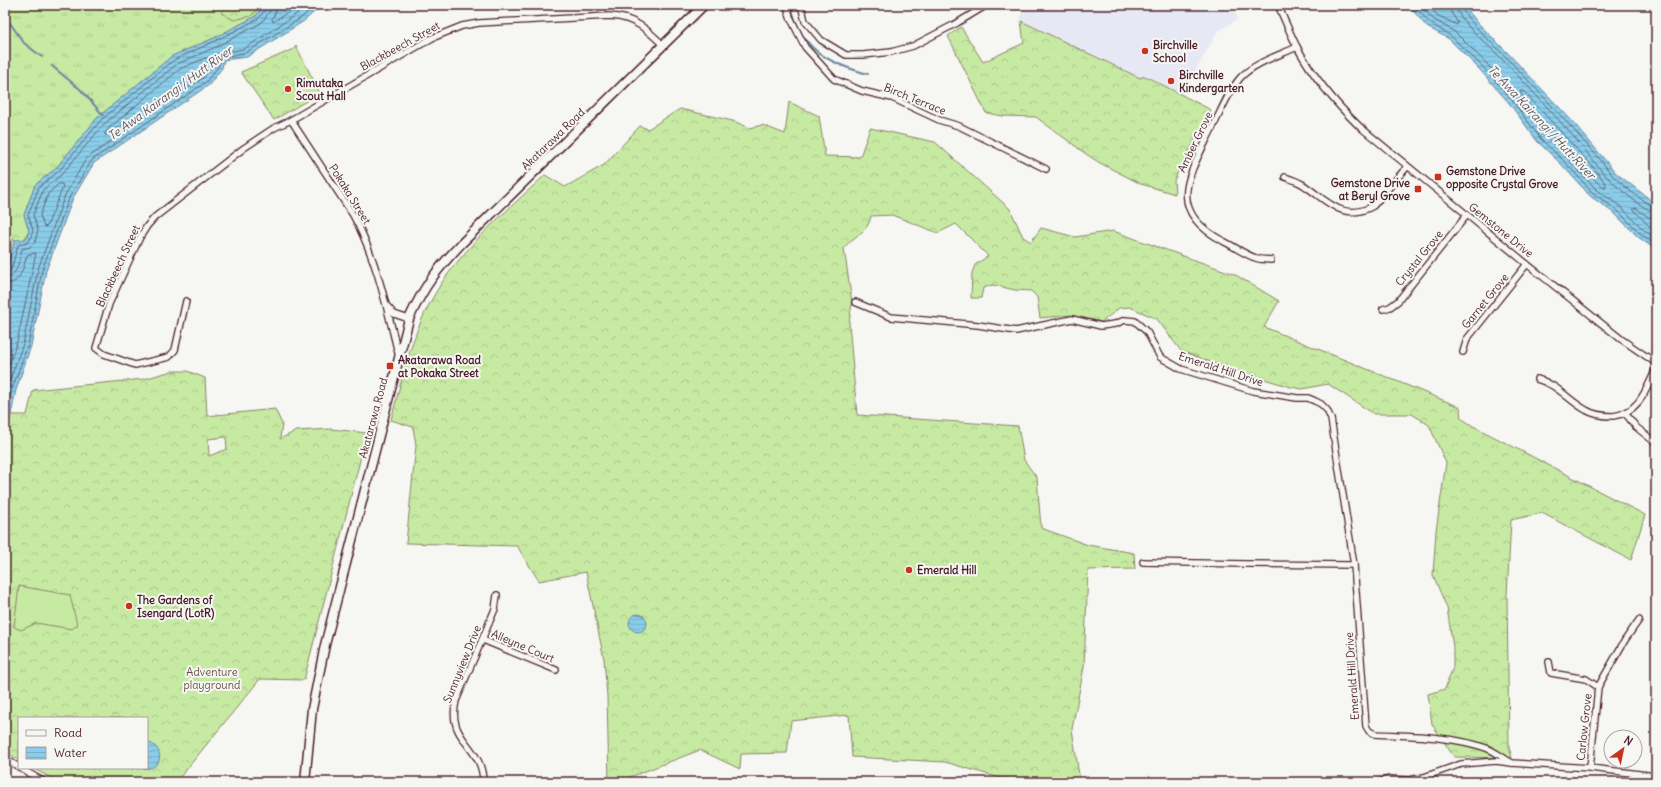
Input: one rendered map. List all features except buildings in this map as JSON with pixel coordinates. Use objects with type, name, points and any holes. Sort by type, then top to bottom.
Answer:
[{"type":"street","name":"Akatarawa Road","points":[[305,782],[312,710],[325,645],[400,361],[409,319],[426,285],[447,258],[704,5]]},
{"type":"street","name":"Birch Terrace","points":[[787,5],[790,17],[805,47],[834,79],[862,91],[892,98],[939,120],[959,126],[1046,169]]},
{"type":"street","points":[[801,5],[805,20],[822,40],[846,55],[864,55],[891,52],[913,46],[957,23],[987,5]]},
{"type":"street","name":"Gemstone Drive","points":[[1278,5],[1297,47],[1318,80],[1338,105],[1366,133],[1621,339],[1656,363]]},
{"type":"street","name":"Blackbeech Street","points":[[186,300],[175,350],[169,357],[135,365],[104,354],[96,348],[109,304],[147,226],[155,217],[244,148],[274,128],[291,120],[432,38],[462,26],[479,23],[621,16],[637,22],[664,46]]},
{"type":"street","name":"Amber Grove","points":[[1271,260],[1256,258],[1210,234],[1200,226],[1193,216],[1187,202],[1186,189],[1188,178],[1210,134],[1235,86],[1242,77],[1251,69],[1297,47]]},
{"type":"street","name":"Pokaka Street","points":[[291,120],[361,228],[372,256],[388,307],[400,361]]},
{"type":"street","points":[[1285,177],[1302,184],[1332,206],[1344,211],[1356,212],[1366,210],[1373,206],[1407,167]]},
{"type":"street","name":"Crystal Grove","points":[[1383,309],[1398,301],[1467,215]]},
{"type":"street","name":"Garnet Grove","points":[[1463,352],[1467,339],[1527,264]]},
{"type":"street","name":"Emerald Hill Drive","points":[[855,302],[891,317],[978,325],[1016,331],[1072,319],[1101,326],[1115,324],[1125,320],[1134,321],[1147,332],[1160,357],[1181,369],[1253,391],[1297,398],[1308,398],[1321,404],[1328,410],[1331,419],[1354,565],[1366,726],[1369,731],[1375,734],[1425,737],[1473,744],[1494,751],[1512,763]]},
{"type":"street","points":[[388,307],[394,314],[409,319]]},
{"type":"street","points":[[1537,378],[1551,384],[1586,410],[1598,415],[1609,416],[1626,414],[1632,410],[1639,402],[1656,368]]},
{"type":"street","points":[[1626,414],[1636,427],[1656,443]]},
{"type":"street","points":[[1143,562],[1354,565]]},
{"type":"street","name":"Sunnyview Drive","points":[[483,782],[483,775],[478,759],[456,726],[454,712],[456,701],[495,609],[497,595]]},
{"type":"street","name":"Carlow Grove","points":[[1590,768],[1598,687],[1625,640],[1639,620]]},
{"type":"street","name":"Alleyne Court","points":[[483,640],[556,670]]},
{"type":"street","name":"Carlow Grove","points":[[1549,662],[1551,673],[1586,679],[1598,687]]},
{"type":"street","points":[[5,759],[18,767]]},
{"type":"street","points":[[1379,782],[1396,778],[1410,780],[1424,777],[1461,764],[1496,761],[1590,768],[1656,776]]},
{"type":"street","points":[[21,769],[44,782]]},
{"type":"shaded area","name":"Birchville School","points":[[1022,5],[1231,5],[1238,19],[1218,31],[1182,95],[1145,76],[1140,78],[1021,21]]},
{"type":"green space","points":[[5,5],[264,5],[256,16],[212,39],[172,56],[98,117],[56,168],[35,185],[24,215],[29,231],[22,243],[13,239],[5,278]]},
{"type":"green space","points":[[227,5],[262,5],[251,16],[234,20],[221,13]]},
{"type":"green space","points":[[1021,21],[1140,78],[1145,76],[1211,110],[1174,180],[1175,194],[1141,184],[1100,163],[1036,117],[1003,116],[986,113],[948,36],[961,27],[983,62],[1024,43]]},
{"type":"green space","points":[[296,46],[320,93],[274,120],[241,72],[294,49]]},
{"type":"green space","points":[[789,102],[819,116],[825,156],[860,157],[870,128],[935,142],[1010,209],[1023,237],[1031,242],[1041,228],[1075,237],[1113,231],[1234,274],[1279,301],[1264,327],[1460,407],[1461,418],[1473,426],[1645,515],[1631,560],[1542,513],[1511,520],[1507,595],[1509,747],[1512,758],[1454,757],[1432,724],[1428,694],[1445,689],[1453,667],[1453,647],[1447,608],[1433,575],[1436,531],[1446,463],[1429,425],[1412,414],[1374,414],[1328,384],[1302,389],[1291,387],[1224,367],[1181,351],[1157,319],[1130,307],[1119,308],[1102,322],[1070,315],[1040,318],[1037,297],[1031,291],[1015,290],[993,285],[983,288],[981,298],[971,298],[972,273],[975,265],[988,256],[956,224],[938,233],[892,215],[871,216],[864,231],[844,248],[852,303],[849,323],[857,415],[1018,426],[1024,460],[1037,478],[1041,528],[1088,545],[1134,553],[1135,569],[1088,570],[1084,667],[1072,729],[1080,782],[1014,782],[945,762],[852,757],[849,715],[791,721],[787,753],[741,754],[740,769],[700,750],[617,782],[609,782],[607,696],[604,659],[586,572],[539,581],[517,546],[406,543],[416,445],[413,427],[391,420],[399,389],[418,328],[432,299],[443,281],[469,248],[545,175],[565,187],[604,165],[640,126],[648,129],[680,109],[733,121],[750,128],[762,125],[785,134]]},
{"type":"green space","name":"Adventure playground","points":[[172,371],[187,371],[205,378],[207,416],[275,409],[282,424],[280,439],[296,431],[331,429],[367,433],[304,680],[260,679],[176,782],[59,782],[34,769],[148,769],[148,717],[18,717],[18,759],[5,752],[5,433],[11,415],[27,415],[33,390],[144,379]],"holes":[[[226,437],[227,449],[209,456],[208,439]]]},
{"type":"green space","points":[[19,586],[70,595],[77,625],[72,629],[36,623],[21,630],[14,627]]},
{"type":"water","name":"Te Awa Kairangi / Hutt River","points":[[263,5],[322,5],[304,21],[247,57],[224,60],[222,68],[209,85],[94,163],[73,198],[46,271],[31,346],[16,390],[11,415],[5,433],[5,275],[15,240],[26,239],[29,231],[24,215],[35,185],[56,168],[98,117],[172,56],[212,39],[256,16]]},
{"type":"water","name":"Te Awa Kairangi / Hutt River","points":[[1408,5],[1464,5],[1478,23],[1574,123],[1616,173],[1656,204],[1656,250],[1638,237],[1615,214],[1590,196],[1562,165],[1537,141],[1509,103],[1480,70],[1449,39],[1427,27]]},
{"type":"water","points":[[634,614],[642,614],[647,619],[645,630],[642,632],[634,632],[629,627],[629,619]]},
{"type":"water","points":[[150,743],[155,746],[160,755],[159,761],[152,767],[148,768],[148,744]]},
{"type":"waterway","points":[[791,5],[795,20],[801,33],[818,52],[840,65],[868,74]]},
{"type":"waterway","points":[[5,16],[24,43],[42,57]]},
{"type":"waterway","points":[[52,66],[81,90],[103,115]]},
{"type":"place","name":"Birchville School","points":[[1145,51]]},
{"type":"place","name":"Birchville Kindergarten","points":[[1171,81]]},
{"type":"place","name":"Rimutaka Scout Hall","points":[[288,89]]},
{"type":"place","name":"Gemstone Drive opposite Crystal Grove","points":[[1438,177]]},
{"type":"place","name":"Gemstone Drive at Beryl Grove","points":[[1418,189]]},
{"type":"place","name":"Akatarawa Road at Pokaka Street","points":[[390,366]]},
{"type":"place","name":"Emerald Hill","points":[[909,570]]},
{"type":"place","name":"The Gardens of Isengard (LotR)","points":[[129,606]]}]
